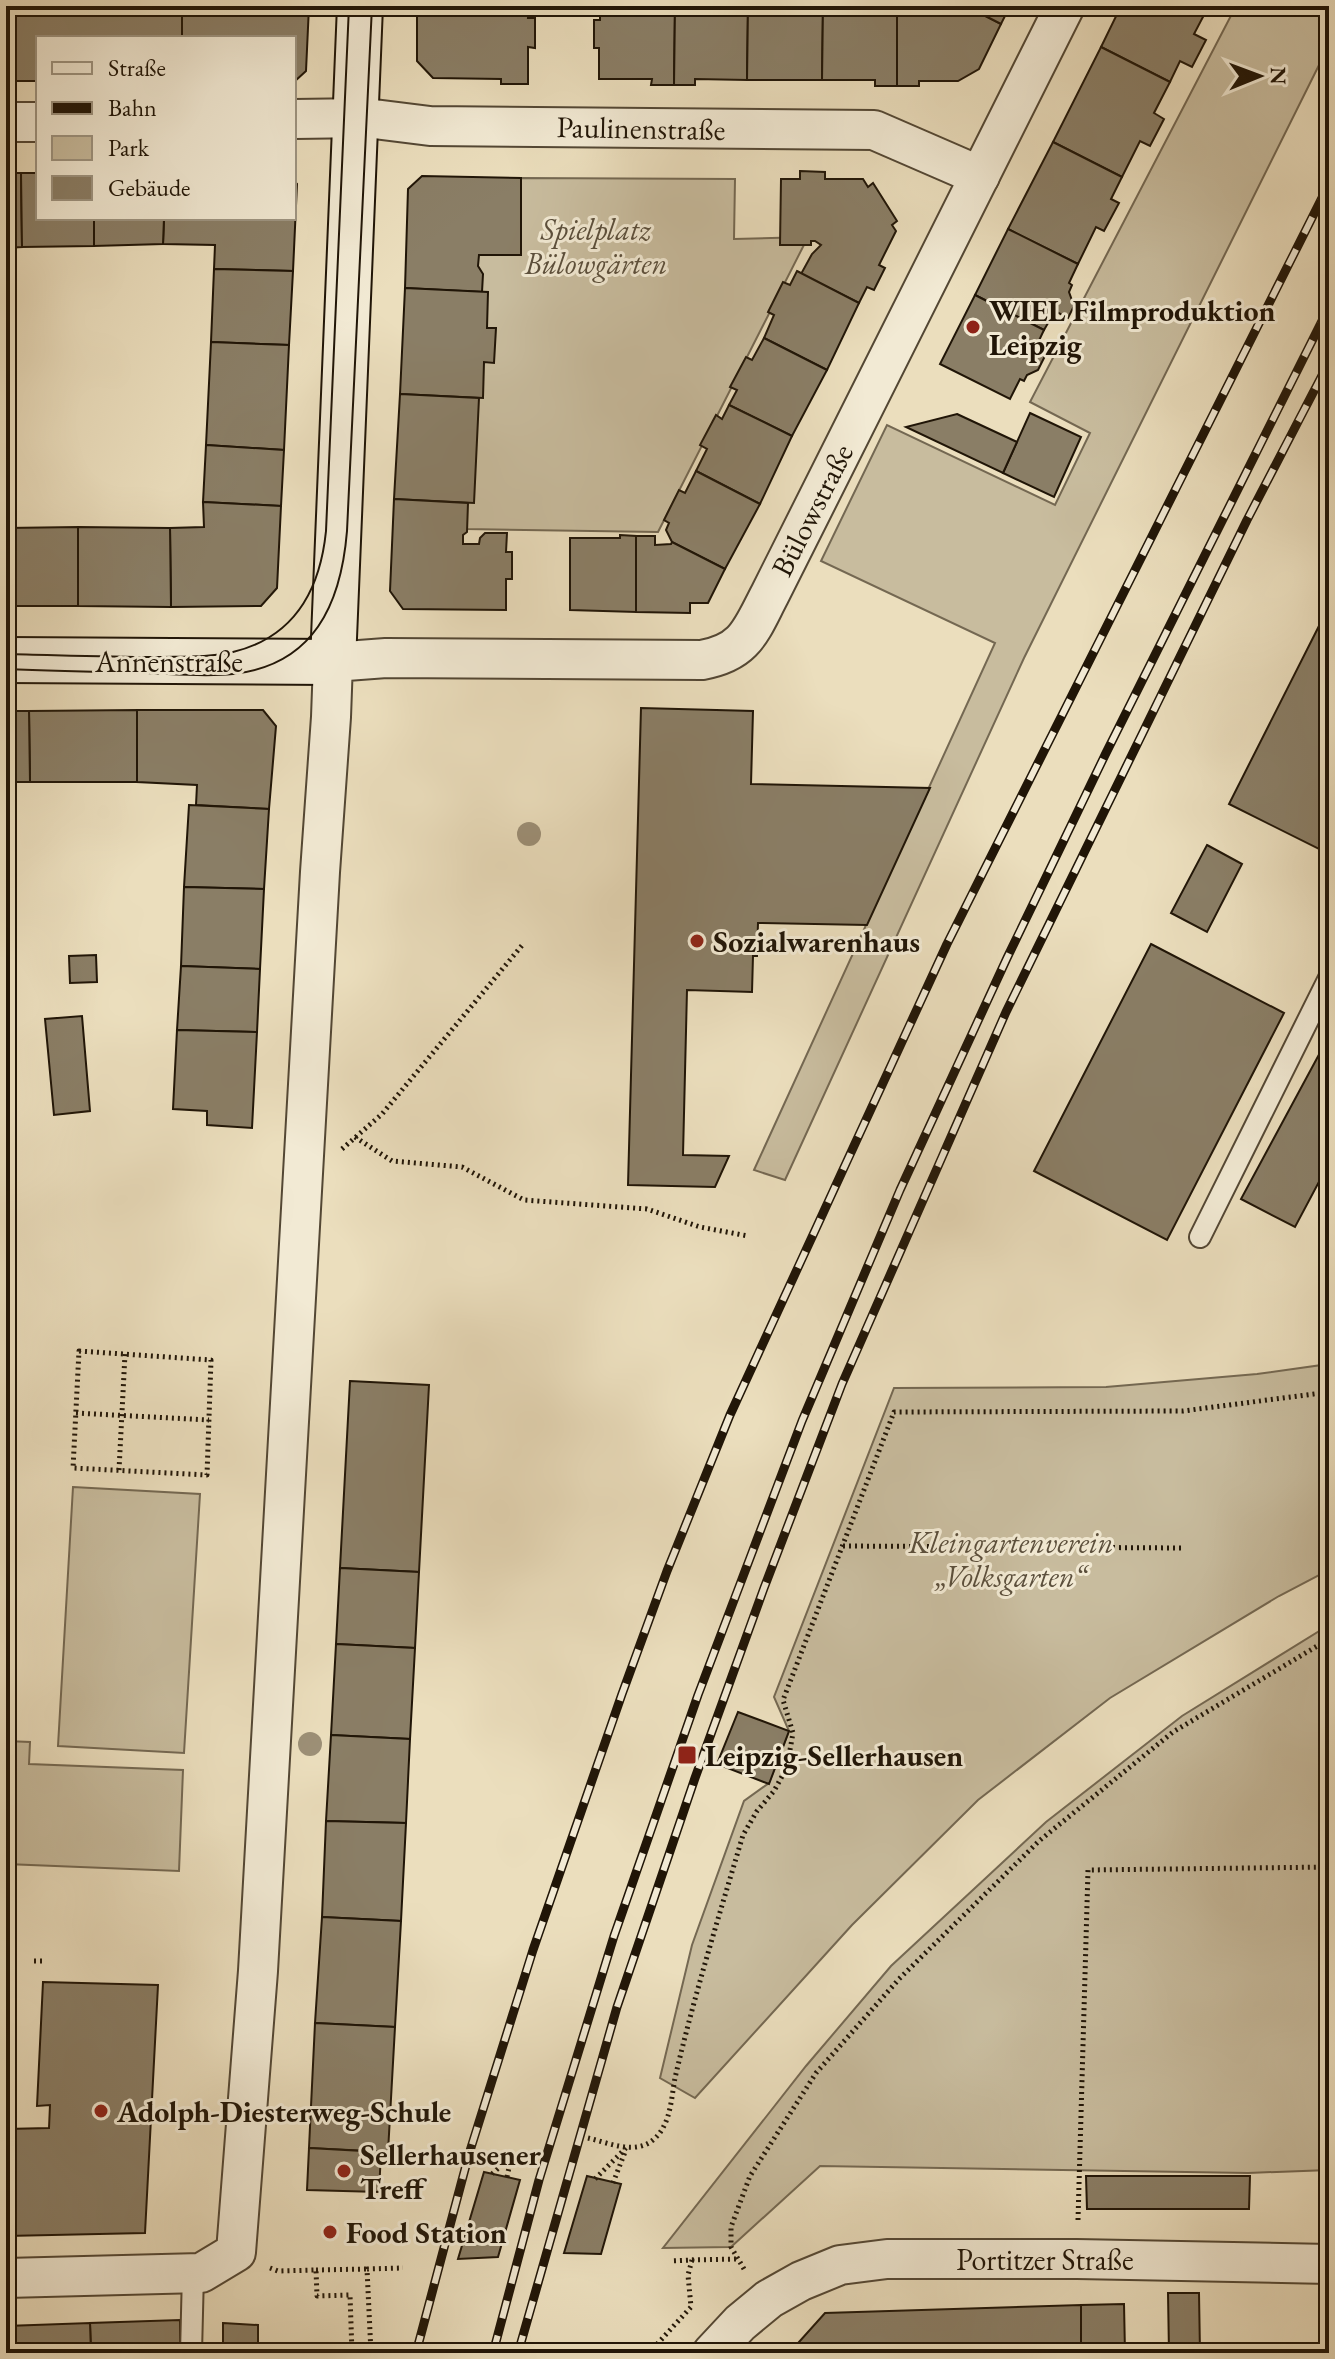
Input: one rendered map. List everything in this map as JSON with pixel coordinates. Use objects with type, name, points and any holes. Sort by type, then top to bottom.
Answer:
[{"type":"main road","points":[[333,662],[360,6]]},
{"type":"main road","name":"Annenstraße","points":[[6,660],[333,662]]},
{"type":"street","name":"Bülowstraße","points":[[333,662],[386,658],[702,660],[735,649],[750,632],[770,594],[1065,6]]},
{"type":"street","name":"Paulinenstraße","points":[[296,119],[356,118],[430,126],[874,130],[980,176]]},
{"type":"street","points":[[6,122],[36,122]]},
{"type":"street","points":[[6,2278],[201,2273],[236,2252],[258,1971],[333,662]]},
{"type":"street","name":"Portitzer Straße","points":[[712,2353],[740,2323],[769,2299],[801,2281],[840,2265],[887,2259],[1329,2264]]},
{"type":"lane","points":[[1200,1237],[1329,978]]},
{"type":"lane","points":[[191,2353],[193,2273]]},
{"type":"path","points":[[303,1184],[382,1114],[524,943]]},
{"type":"path","points":[[355,1137],[392,1161],[462,1167],[524,1200],[647,1209],[700,1227],[748,1236]]},
{"type":"path","points":[[79,1351],[211,1360],[207,1475],[73,1468],[76,1413],[79,1351]]},
{"type":"path","points":[[119,1470],[125,1354]]},
{"type":"path","points":[[588,2138],[627,2147],[645,2146],[656,2137],[667,2120],[693,2002],[743,1835],[787,1767],[793,1733],[783,1700],[894,1412],[1183,1411],[1329,1392]]},
{"type":"path","points":[[76,1413],[209,1420]]},
{"type":"path","points":[[843,1546],[1183,1548]]},
{"type":"path","points":[[769,2299],[737,2259],[731,2247],[731,2227],[750,2176],[816,2073],[899,1979],[1039,1841],[1173,1732],[1329,1639]]},
{"type":"path","points":[[1077,2259],[1088,1870],[1329,1867]]},
{"type":"path","points":[[34,1961],[43,1961]]},
{"type":"path","points":[[595,2179],[627,2147]]},
{"type":"path","points":[[613,2183],[627,2147]]},
{"type":"path","points":[[512,2155],[536,2162]]},
{"type":"path","points":[[492,2174],[512,2155]]},
{"type":"path","points":[[507,2177],[512,2155]]},
{"type":"path","points":[[236,2252],[278,2271],[403,2268]]},
{"type":"path","points":[[670,2261],[737,2259]]},
{"type":"path","points":[[649,2353],[691,2307],[688,2275],[692,2260]]},
{"type":"path","points":[[367,2269],[371,2353]]},
{"type":"path","points":[[316,2270],[317,2296],[350,2295],[352,2353]]},
{"type":"green space","points":[[1236,6],[1329,6],[1329,45],[1024,658],[785,1180],[754,1170],[995,643],[821,561],[887,425],[1055,505],[1090,433],[1030,402]]},
{"type":"green space","name":"Spielplatz Bülowgärten","points":[[521,178],[735,179],[734,239],[808,237],[658,532],[467,529],[467,245],[521,244]]},
{"type":"green space","name":"Kleingartenverein „Volksgarten“","points":[[1329,1364],[1329,1570],[1279,1596],[1110,1698],[978,1800],[852,1925],[695,2098],[660,2078],[692,1945],[744,1801],[769,1783],[789,1731],[774,1697],[894,1388],[1106,1387],[1257,1374]]},
{"type":"green space","points":[[73,1487],[200,1494],[184,1753],[58,1746]]},
{"type":"green space","points":[[1329,1625],[1329,2170],[1248,2173],[820,2166],[731,2247],[663,2248],[806,2066],[891,1966],[1046,1822],[1182,1716]]},
{"type":"green space","points":[[6,1741],[30,1742],[29,1764],[183,1770],[179,1871],[6,1864]]},
{"type":"building","points":[[6,6],[182,6],[182,36],[36,36],[36,81],[6,81]]},
{"type":"building","points":[[182,6],[309,6],[306,71],[296,80],[296,36],[182,36]]},
{"type":"building","points":[[420,6],[529,6],[528,18],[535,18],[535,48],[528,47],[528,84],[501,84],[501,79],[433,78],[417,61],[417,15],[420,15]]},
{"type":"building","points":[[600,6],[675,6],[674,85],[651,85],[652,79],[599,79],[599,48],[594,48],[594,20],[600,20]]},
{"type":"building","points":[[675,6],[748,6],[747,80],[695,79],[695,85],[674,85]]},
{"type":"building","points":[[748,6],[823,6],[822,80],[747,80]]},
{"type":"building","points":[[823,6],[897,6],[897,86],[875,86],[875,80],[822,80]]},
{"type":"building","points":[[897,6],[966,6],[1001,24],[979,69],[958,81],[919,81],[919,86],[897,86]]},
{"type":"building","points":[[966,6],[1010,6],[1001,24]]},
{"type":"building","points":[[1121,6],[1185,6],[1204,15],[1194,34],[1206,40],[1192,67],[1180,61],[1170,82],[1101,47]]},
{"type":"building","points":[[1185,6],[1209,6],[1204,15]]},
{"type":"building","points":[[1101,47],[1170,82],[1154,113],[1164,119],[1150,146],[1140,141],[1122,177],[1053,142]]},
{"type":"building","points":[[1053,142],[1122,177],[1111,199],[1119,203],[1104,231],[1096,227],[1078,264],[1008,229]]},
{"type":"building","points":[[800,171],[825,172],[825,179],[863,179],[868,187],[873,183],[897,221],[892,225],[896,231],[879,265],[885,268],[874,290],[867,287],[859,303],[801,274],[821,245],[811,241],[811,245],[780,245],[781,179],[800,179]]},
{"type":"building","points":[[6,173],[21,173],[22,247],[6,248]]},
{"type":"building","points":[[21,173],[36,173],[36,220],[94,220],[94,246],[22,247]]},
{"type":"building","points":[[422,176],[521,178],[521,255],[479,255],[478,266],[483,274],[482,292],[405,288],[408,189]]},
{"type":"building","points":[[94,220],[164,220],[163,244],[94,246]]},
{"type":"building","points":[[164,220],[295,220],[293,271],[214,269],[215,245],[163,244]]},
{"type":"building","points":[[1008,229],[1078,264],[1069,283],[1072,285],[1069,292],[1074,306],[1068,318],[1055,311],[1044,330],[975,295]]},
{"type":"building","points":[[214,269],[293,271],[289,345],[211,342]]},
{"type":"building","points":[[797,271],[859,303],[827,370],[764,338],[774,315],[768,312],[783,282],[790,285]]},
{"type":"building","points":[[405,288],[488,292],[487,328],[496,328],[494,363],[484,362],[483,398],[400,394]]},
{"type":"building","points":[[975,295],[1044,330],[1034,351],[1045,356],[1038,370],[1027,375],[1024,381],[1020,379],[1010,399],[940,364]]},
{"type":"building","points":[[764,338],[827,370],[792,436],[729,405],[737,390],[730,387],[746,357],[752,360]]},
{"type":"building","points":[[211,342],[289,345],[284,450],[206,445]]},
{"type":"building","points":[[400,394],[479,398],[474,503],[394,499]]},
{"type":"building","points":[[729,405],[792,436],[760,504],[696,471],[707,449],[700,445],[716,415],[722,419]]},
{"type":"building","points":[[1030,413],[1081,437],[1054,497],[1003,473]]},
{"type":"building","points":[[957,414],[1017,442],[1003,473],[906,427]]},
{"type":"building","points":[[206,445],[284,450],[281,506],[203,502]]},
{"type":"building","points":[[696,471],[760,504],[725,569],[672,542],[666,530],[669,523],[664,520],[679,490],[685,493]]},
{"type":"building","points":[[394,499],[468,503],[467,532],[463,535],[463,544],[479,544],[485,533],[507,533],[506,552],[512,552],[512,579],[506,579],[506,610],[403,609],[390,591]]},
{"type":"building","points":[[203,502],[281,506],[277,588],[261,606],[171,607],[170,528],[204,527]]},
{"type":"building","points":[[78,527],[170,528],[171,607],[78,606]]},
{"type":"building","points":[[78,527],[78,606],[6,606],[6,528]]},
{"type":"building","points":[[620,535],[636,536],[636,612],[570,610],[570,538],[620,538]]},
{"type":"building","points":[[636,536],[655,536],[655,545],[672,542],[725,569],[708,603],[690,603],[690,613],[636,612]]},
{"type":"building","points":[[1322,620],[1329,624],[1329,854],[1229,804]]},
{"type":"building","name":"Sozialwarenhaus","points":[[641,708],[753,711],[751,784],[930,788],[867,925],[758,923],[752,992],[687,990],[683,1155],[729,1156],[715,1187],[628,1185]]},
{"type":"building","points":[[137,710],[263,710],[276,726],[269,809],[196,805],[197,785],[137,782]]},
{"type":"building","points":[[137,710],[137,782],[30,782],[29,711]]},
{"type":"building","points":[[6,711],[29,711],[30,782],[6,782]]},
{"type":"building","points":[[189,805],[269,809],[264,889],[184,887]]},
{"type":"building","points":[[1207,845],[1242,864],[1207,932],[1171,913]]},
{"type":"building","points":[[184,887],[264,889],[260,969],[181,966]]},
{"type":"building","points":[[1151,944],[1284,1013],[1167,1240],[1034,1171]]},
{"type":"building","points":[[96,955],[97,982],[70,983],[69,956]]},
{"type":"building","points":[[181,966],[260,969],[257,1032],[177,1030]]},
{"type":"building","points":[[82,1016],[90,1111],[54,1115],[45,1019]]},
{"type":"building","points":[[177,1030],[257,1032],[252,1128],[207,1125],[207,1111],[173,1109]]},
{"type":"building","points":[[1329,1036],[1329,1163],[1295,1227],[1241,1199]]},
{"type":"building","points":[[350,1381],[429,1385],[419,1572],[340,1568]]},
{"type":"building","points":[[340,1568],[419,1572],[415,1648],[336,1644]]},
{"type":"building","points":[[336,1644],[415,1648],[410,1739],[331,1735]]},
{"type":"building","points":[[738,1712],[789,1731],[769,1784],[717,1764]]},
{"type":"building","points":[[331,1735],[410,1739],[406,1823],[326,1821]]},
{"type":"building","points":[[326,1821],[406,1823],[401,1921],[322,1917]]},
{"type":"building","points":[[322,1917],[401,1921],[395,2027],[315,2023]]},
{"type":"building","name":"Adolph-Diesterweg-Schule","points":[[43,1982],[158,1985],[145,2233],[6,2236],[6,2129],[49,2128],[50,2105],[37,2106]]},
{"type":"building","points":[[315,2023],[395,2027],[388,2152],[309,2148]]},
{"type":"building","name":"Sellerhausener Treff","points":[[309,2148],[381,2152],[379,2192],[307,2190]]},
{"type":"building","points":[[484,2172],[520,2180],[498,2257],[458,2259]]},
{"type":"building","points":[[1326,2173],[1329,2173],[1329,2212],[1328,2212]]},
{"type":"building","points":[[587,2176],[621,2184],[601,2254],[564,2253]]},
{"type":"building","points":[[1086,2176],[1250,2176],[1249,2209],[1087,2209]]},
{"type":"building","points":[[1168,2293],[1199,2293],[1200,2353],[1169,2353]]},
{"type":"building","points":[[1124,2304],[1125,2353],[1081,2353],[1081,2305]]},
{"type":"building","points":[[1081,2305],[1081,2353],[790,2352],[825,2313]]},
{"type":"building","points":[[180,2320],[180,2353],[91,2353],[90,2323]]},
{"type":"building","points":[[90,2323],[91,2353],[6,2353],[6,2326]]},
{"type":"building","points":[[223,2323],[258,2325],[258,2347],[223,2346]]},
{"type":"tram line","points":[[6,654],[153,657],[233,652],[273,635],[288,623],[310,591],[318,573],[326,531],[349,6]]},
{"type":"tram line","points":[[6,669],[233,674],[261,668],[284,658],[303,644],[330,606],[344,558],[347,531],[372,6]]},
{"type":"railway","points":[[416,2353],[469,2154],[533,1950],[667,1571],[730,1415],[947,944],[1329,184]]},
{"type":"railway","points":[[493,2353],[539,2180],[614,1936],[698,1695],[802,1421],[900,1190],[1007,958],[1329,307]]},
{"type":"railway","points":[[518,2353],[617,2007],[695,1778],[842,1384],[1006,1012],[1247,520],[1329,362]]},
{"type":"place","name":"WIEL Filmproduktion Leipzig","points":[[973,327]]},
{"type":"place","name":"Sozialwarenhaus","points":[[697,941]]},
{"type":"place","name":"Leipzig-Sellerhausen","points":[[687,1755]]},
{"type":"place","name":"Adolph-Diesterweg-Schule","points":[[101,2111]]},
{"type":"place","name":"Sellerhausener Treff","points":[[344,2171]]},
{"type":"place","name":"Food Station","points":[[330,2232]]}]
